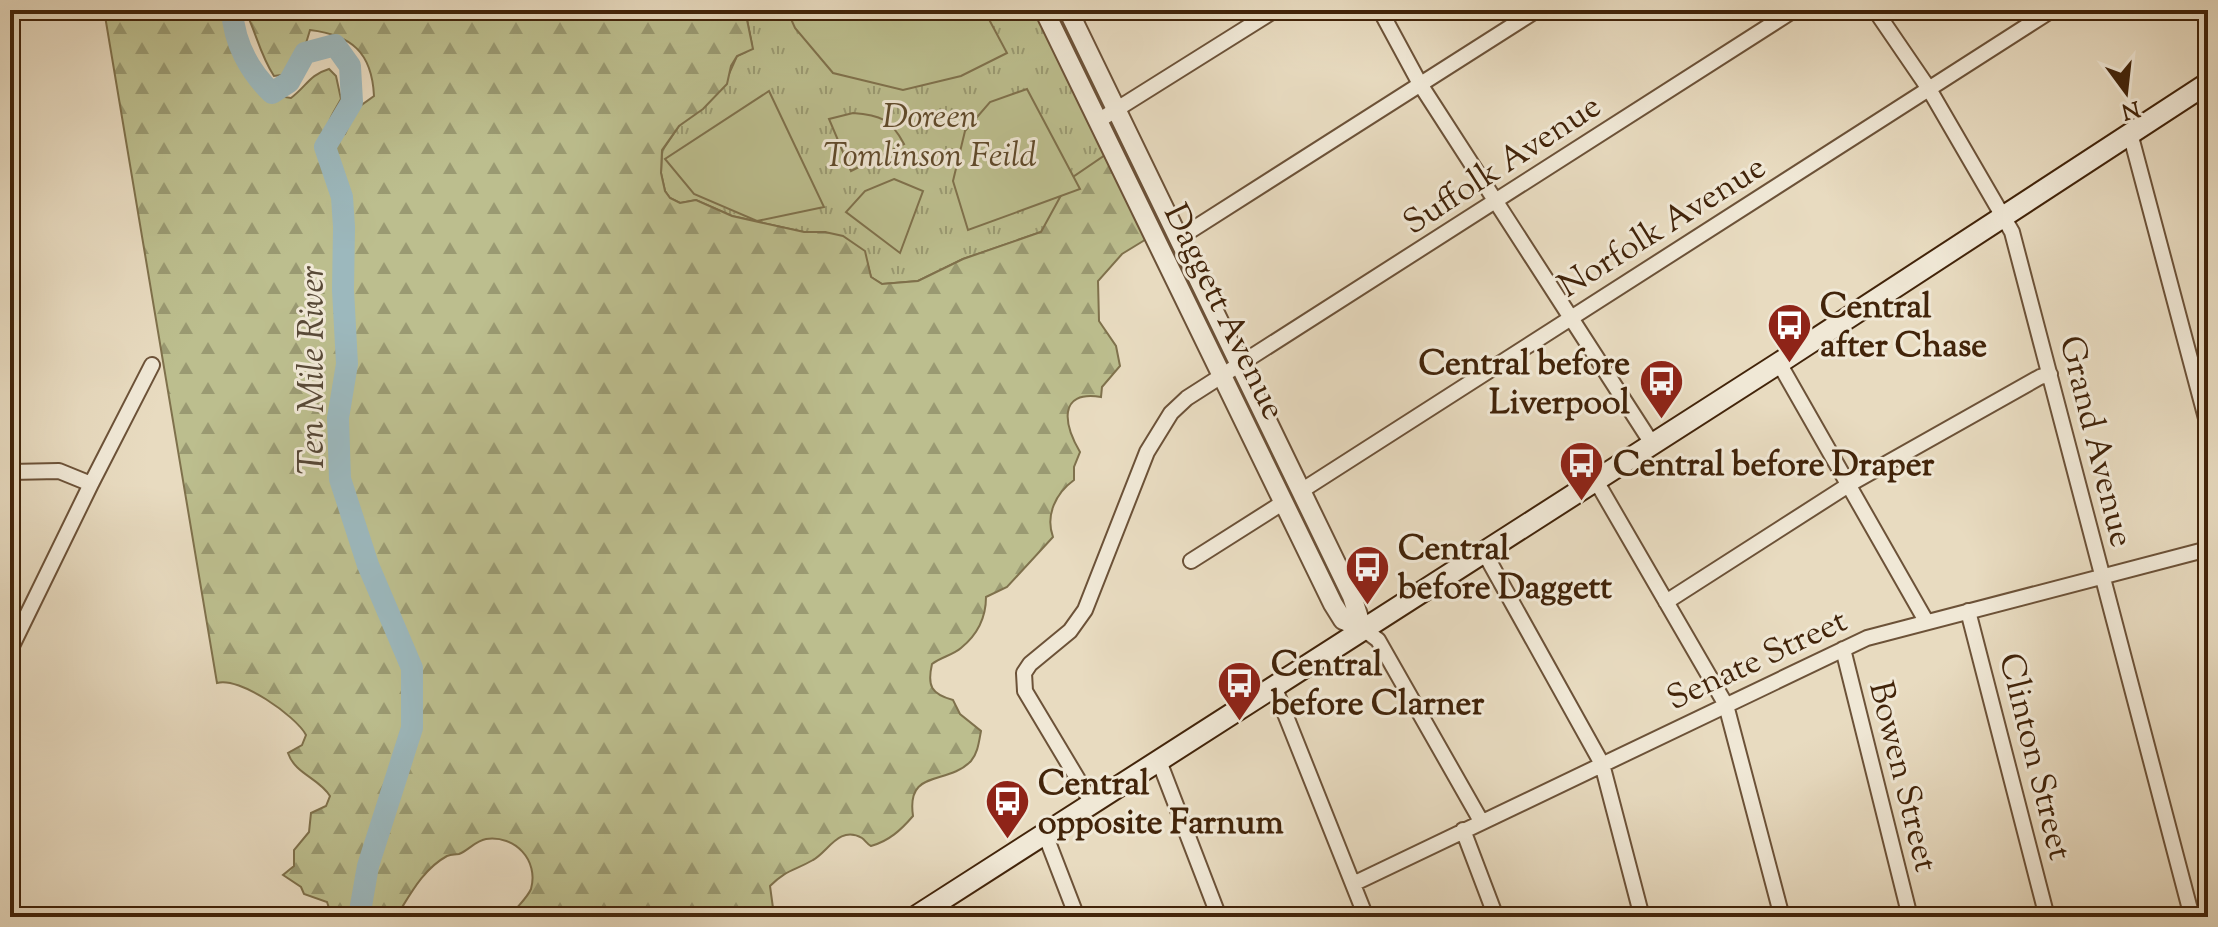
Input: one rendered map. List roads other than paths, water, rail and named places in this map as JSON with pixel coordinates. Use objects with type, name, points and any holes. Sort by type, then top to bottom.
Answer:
[{"type":"main road","points":[[924,915],[1362,628],[1779,363],[2208,83]]},
{"type":"street","name":"Daggett Avenue","points":[[1044,10],[1338,614],[1378,640],[1481,821]]},
{"type":"street","name":"Daggett Avenue","points":[[1068,10],[1352,596],[1362,628]]},
{"type":"street","points":[[1098,121],[1275,10]]},
{"type":"street","points":[[1380,10],[1420,84],[1651,442]]},
{"type":"street","points":[[1179,238],[1537,10]]},
{"type":"street","name":"Suffolk Avenue","points":[[1092,803],[1025,691],[1024,673],[1030,664],[1070,631],[1085,610],[1155,435],[1171,413],[1187,398],[1794,10]]},
{"type":"street","name":"Grand Avenue","points":[[1875,10],[1929,89],[2012,232],[2192,917]]},
{"type":"street","name":"Norfolk Avenue","points":[[1301,491],[2052,10]]},
{"type":"street","points":[[2130,133],[2208,426]]},
{"type":"street","points":[[1779,363],[1926,621]]},
{"type":"street","points":[[10,650],[152,365]]},
{"type":"street","points":[[1666,602],[1850,484],[2050,374]]},
{"type":"street","points":[[10,472],[59,471],[91,484]]},
{"type":"street","points":[[1595,479],[1726,705],[1782,917]]},
{"type":"street","points":[[1191,561],[1284,502]]},
{"type":"street","name":"Senate Street","points":[[1353,884],[1867,638],[2208,549]]},
{"type":"street","points":[[1484,552],[1602,764],[1642,917]]},
{"type":"street","name":"Clinton Street","points":[[1968,611],[2047,917]]},
{"type":"street","name":"Bowen Street","points":[[1843,649],[1910,917]]},
{"type":"street","points":[[1274,686],[1366,917]]},
{"type":"street","points":[[1159,761],[1219,917]]},
{"type":"street","points":[[1463,830],[1496,917]]},
{"type":"street","points":[[1045,834],[1077,917]]},
{"type":"waterway","name":"Ten Mile River","points":[[232,10],[244,55],[272,93],[289,82],[305,53],[335,45],[350,66],[352,102],[325,147],[342,197],[344,227],[347,364],[338,418],[340,479],[368,565],[412,668],[412,728],[368,866],[359,917]]},
{"type":"place","name":"Central after Chase","points":[[1789,364]]},
{"type":"place","name":"Central before Liverpool","points":[[1661,421]]},
{"type":"place","name":"Central before Draper","points":[[1582,502]]},
{"type":"place","name":"Central before Daggett","points":[[1367,606]]},
{"type":"place","name":"Central before Clarner","points":[[1240,722]]},
{"type":"place","name":"Central opposite Farnum","points":[[1007,841]]},
{"type":"park label","name":"Doreen Tomlinson Feild","points":[[930,134]]}]
